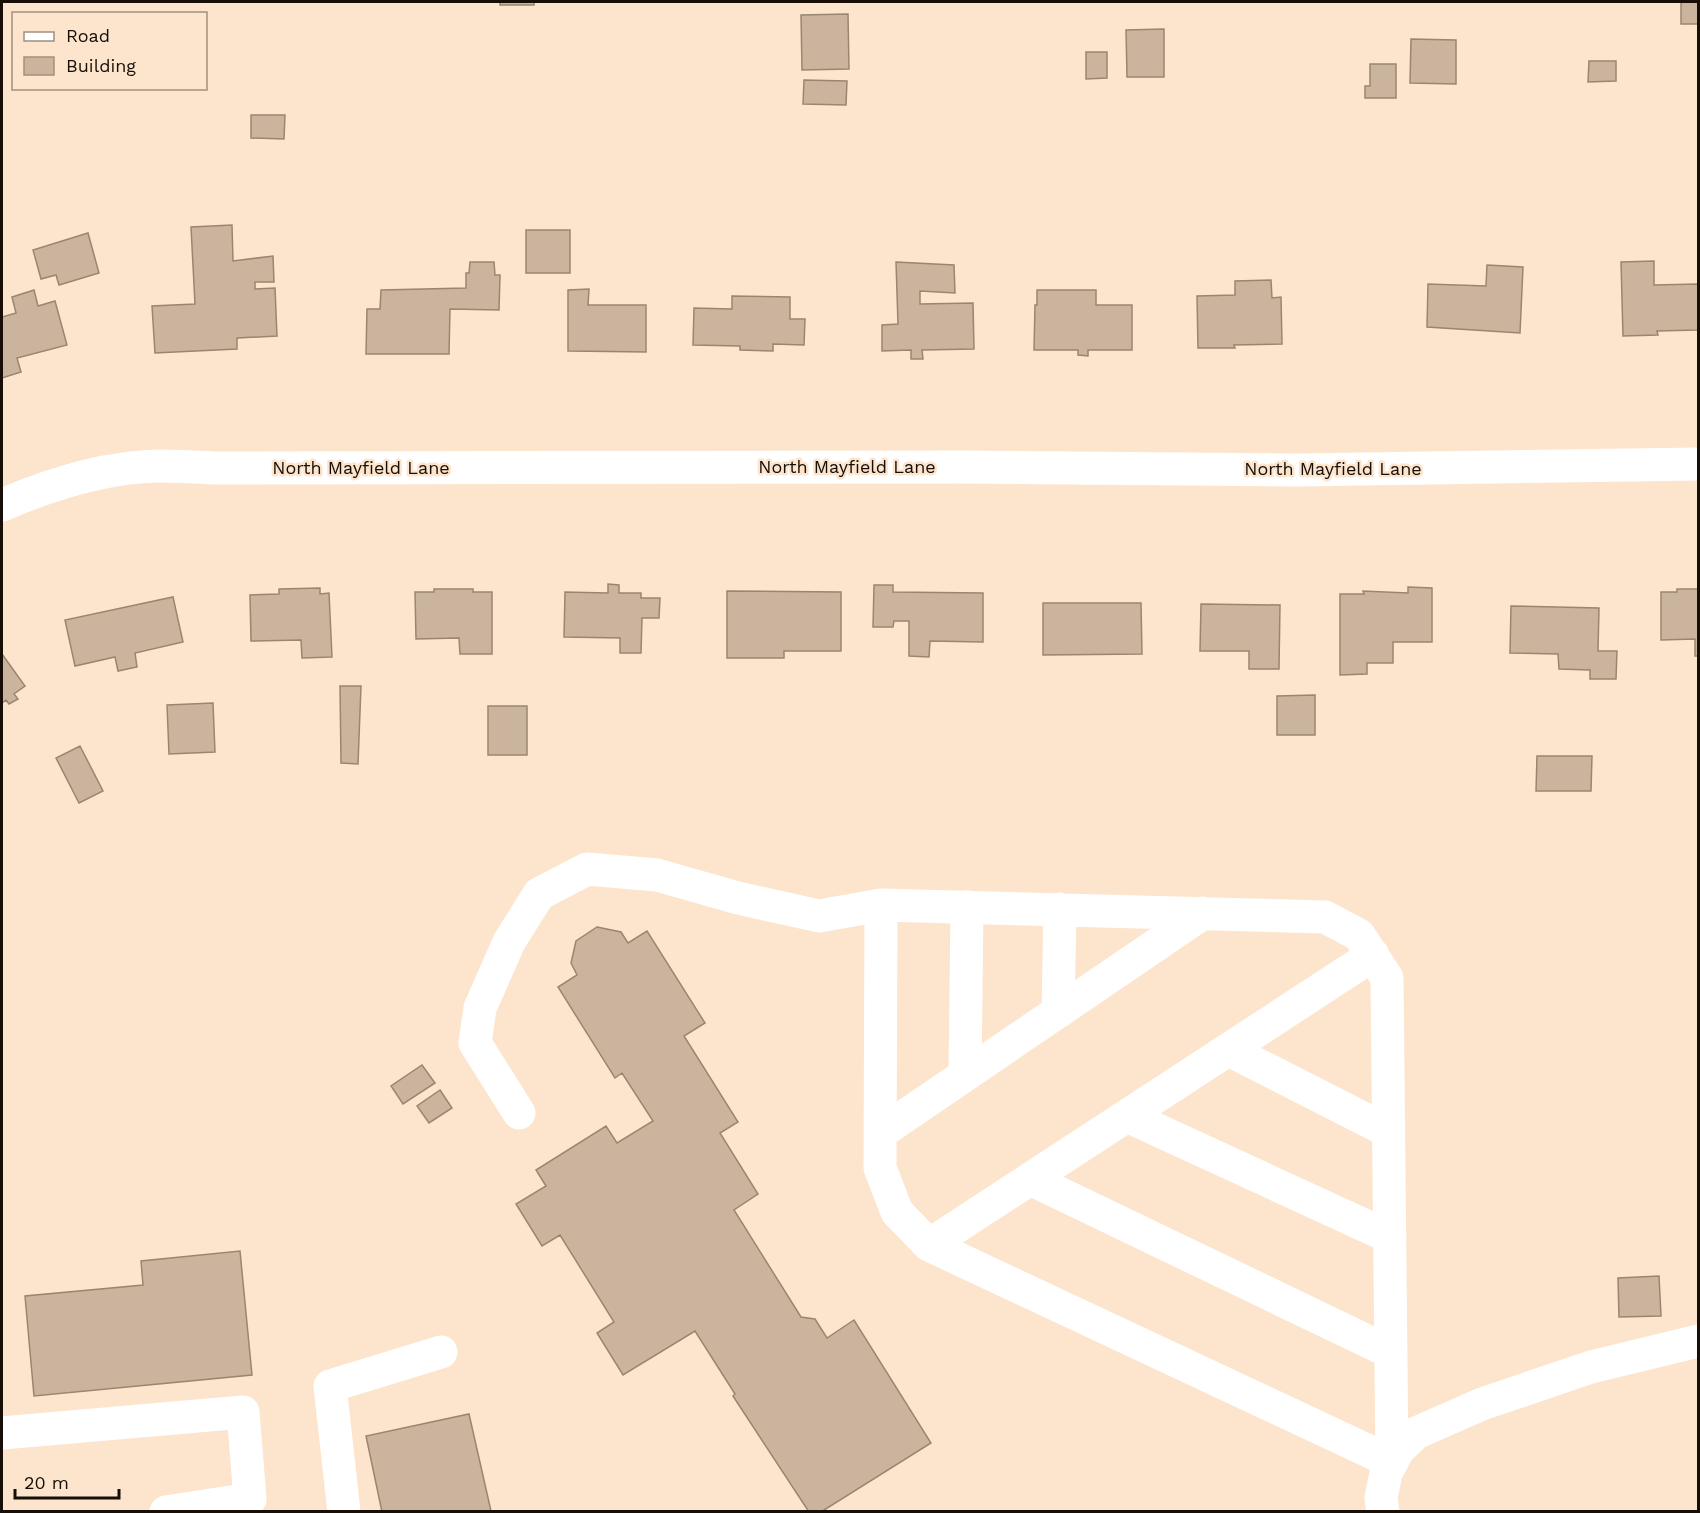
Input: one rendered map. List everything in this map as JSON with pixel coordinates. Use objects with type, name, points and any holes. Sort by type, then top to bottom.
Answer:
[{"type":"street","name":"North Mayfield Lane","points":[[2,505],[45,487],[100,473],[157,466],[214,468],[960,467],[1297,470],[1698,464]]},
{"type":"street","points":[[519,1113],[475,1043],[480,1008],[509,942],[539,894],[587,869],[657,874],[738,898],[819,916],[880,905],[1325,916],[1359,935],[1387,978],[1392,1462]]},
{"type":"street","points":[[880,905],[880,1168],[897,1212],[929,1245],[1392,1462]]},
{"type":"street","points":[[965,1075],[967,907]]},
{"type":"street","points":[[1058,1012],[1060,909]]},
{"type":"street","points":[[880,1133],[1203,913]]},
{"type":"street","points":[[929,1245],[1373,956]]},
{"type":"street","points":[[1229,1050],[1389,1131]]},
{"type":"street","points":[[1127,1116],[1390,1237]]},
{"type":"street","points":[[1030,1179],[1390,1352]]},
{"type":"street","points":[[1383,1512],[1381,1498],[1386,1473],[1398,1450],[1416,1433],[1482,1404],[1591,1367],[1698,1341]]},
{"type":"street","points":[[344,1512],[330,1386],[441,1352]]},
{"type":"street","points":[[2,1433],[243,1412],[250,1500],[166,1512]]},
{"type":"building","points":[[500,2],[534,2],[534,5],[500,5]]},
{"type":"building","points":[[1681,2],[1698,2],[1698,24],[1681,24]]},
{"type":"building","points":[[848,14],[849,69],[802,70],[801,15]]},
{"type":"building","points":[[1164,29],[1164,77],[1127,77],[1126,30]]},
{"type":"building","points":[[1411,39],[1456,40],[1456,84],[1410,83]]},
{"type":"building","points":[[1086,52],[1107,52],[1107,78],[1086,79]]},
{"type":"building","points":[[1589,61],[1616,61],[1616,81],[1588,82]]},
{"type":"building","points":[[1370,64],[1396,64],[1396,98],[1365,98],[1365,86],[1370,86]]},
{"type":"building","points":[[804,80],[847,81],[846,105],[803,104]]},
{"type":"building","points":[[251,115],[285,115],[284,139],[251,138]]},
{"type":"building","points":[[232,225],[233,261],[273,256],[274,282],[255,282],[255,289],[275,288],[277,336],[237,338],[237,349],[155,353],[152,306],[195,304],[191,227]]},
{"type":"building","points":[[526,230],[570,230],[570,273],[526,273]]},
{"type":"building","points":[[88,233],[99,273],[59,285],[56,275],[41,279],[33,250]]},
{"type":"building","points":[[1654,261],[1654,285],[1698,284],[1698,330],[1657,331],[1658,335],[1623,336],[1621,262]]},
{"type":"building","points":[[470,262],[494,262],[495,275],[500,275],[499,310],[450,309],[449,354],[366,354],[367,309],[380,309],[381,290],[466,288],[466,273],[469,273]]},
{"type":"building","points":[[896,262],[954,265],[955,293],[920,291],[920,304],[973,303],[974,349],[922,350],[923,359],[911,359],[911,350],[882,351],[882,325],[898,324]]},
{"type":"building","points":[[1487,265],[1523,267],[1520,333],[1427,327],[1428,284],[1486,286]]},
{"type":"building","points":[[1271,280],[1272,298],[1281,297],[1282,344],[1198,348],[1197,296],[1235,295],[1235,281]]},
{"type":"building","points":[[589,289],[588,305],[646,305],[646,352],[568,351],[568,290]]},
{"type":"building","points":[[34,290],[38,306],[55,301],[67,345],[17,358],[21,372],[2,378],[2,317],[16,313],[12,297]]},
{"type":"building","points":[[1037,290],[1096,290],[1096,305],[1132,305],[1132,350],[1088,350],[1088,356],[1078,355],[1078,350],[1034,350]]},
{"type":"building","points":[[732,296],[790,297],[790,319],[805,319],[804,345],[773,344],[773,351],[740,350],[740,346],[693,345],[694,308],[732,309]]},
{"type":"building","points":[[608,584],[619,585],[619,593],[641,593],[641,598],[660,598],[659,618],[642,618],[641,653],[620,653],[620,638],[564,637],[565,592],[608,593]]},
{"type":"building","points":[[874,585],[893,585],[893,592],[983,593],[983,642],[930,641],[929,657],[909,656],[909,621],[894,621],[893,627],[873,627]]},
{"type":"building","points":[[1408,587],[1432,588],[1432,642],[1393,642],[1393,663],[1367,663],[1367,674],[1340,675],[1340,594],[1364,594],[1363,591],[1408,593]]},
{"type":"building","points":[[320,588],[320,594],[329,593],[332,657],[302,658],[301,640],[251,641],[250,595],[279,594],[279,589]]},
{"type":"building","points":[[434,589],[473,589],[473,592],[492,592],[492,654],[460,654],[459,638],[416,639],[415,592],[434,592]]},
{"type":"building","points":[[1677,589],[1698,589],[1698,656],[1695,656],[1695,639],[1661,640],[1661,592],[1677,592]]},
{"type":"building","points":[[727,591],[841,592],[841,651],[784,651],[784,658],[727,658]]},
{"type":"building","points":[[173,597],[183,642],[135,653],[137,667],[118,671],[115,657],[75,666],[65,620]]},
{"type":"building","points":[[1043,603],[1141,603],[1142,654],[1043,655]]},
{"type":"building","points":[[1201,604],[1280,605],[1279,669],[1249,669],[1249,651],[1200,651]]},
{"type":"building","points":[[1511,606],[1599,608],[1598,651],[1617,651],[1616,679],[1590,679],[1590,670],[1559,669],[1558,654],[1510,653]]},
{"type":"building","points":[[2,654],[25,686],[14,694],[18,699],[9,704],[6,700],[2,703]]},
{"type":"building","points":[[340,686],[361,686],[358,764],[341,763]]},
{"type":"building","points":[[1315,695],[1315,735],[1277,735],[1277,696]]},
{"type":"building","points":[[213,703],[215,752],[169,754],[167,705]]},
{"type":"building","points":[[488,706],[527,706],[527,755],[488,755]]},
{"type":"building","points":[[80,746],[103,791],[79,803],[56,758]]},
{"type":"building","points":[[1537,756],[1592,756],[1591,791],[1536,791]]},
{"type":"building","points":[[597,927],[621,932],[628,943],[647,931],[705,1023],[684,1036],[738,1122],[720,1133],[758,1194],[734,1210],[801,1317],[815,1319],[827,1338],[854,1320],[931,1443],[821,1512],[809,1512],[733,1396],[735,1394],[695,1331],[623,1375],[597,1333],[614,1322],[560,1235],[542,1246],[516,1204],[546,1186],[536,1170],[606,1126],[617,1143],[653,1121],[622,1073],[615,1078],[558,987],[577,975],[571,963],[576,941]]},
{"type":"building","points":[[422,1065],[435,1083],[403,1104],[391,1086]]},
{"type":"building","points":[[440,1090],[452,1108],[429,1123],[417,1106]]},
{"type":"building","points":[[240,1251],[252,1375],[34,1396],[25,1296],[143,1285],[141,1261]]},
{"type":"building","points":[[1659,1276],[1661,1316],[1619,1317],[1618,1278]]},
{"type":"building","points":[[469,1414],[491,1511],[382,1512],[366,1436]]}]
